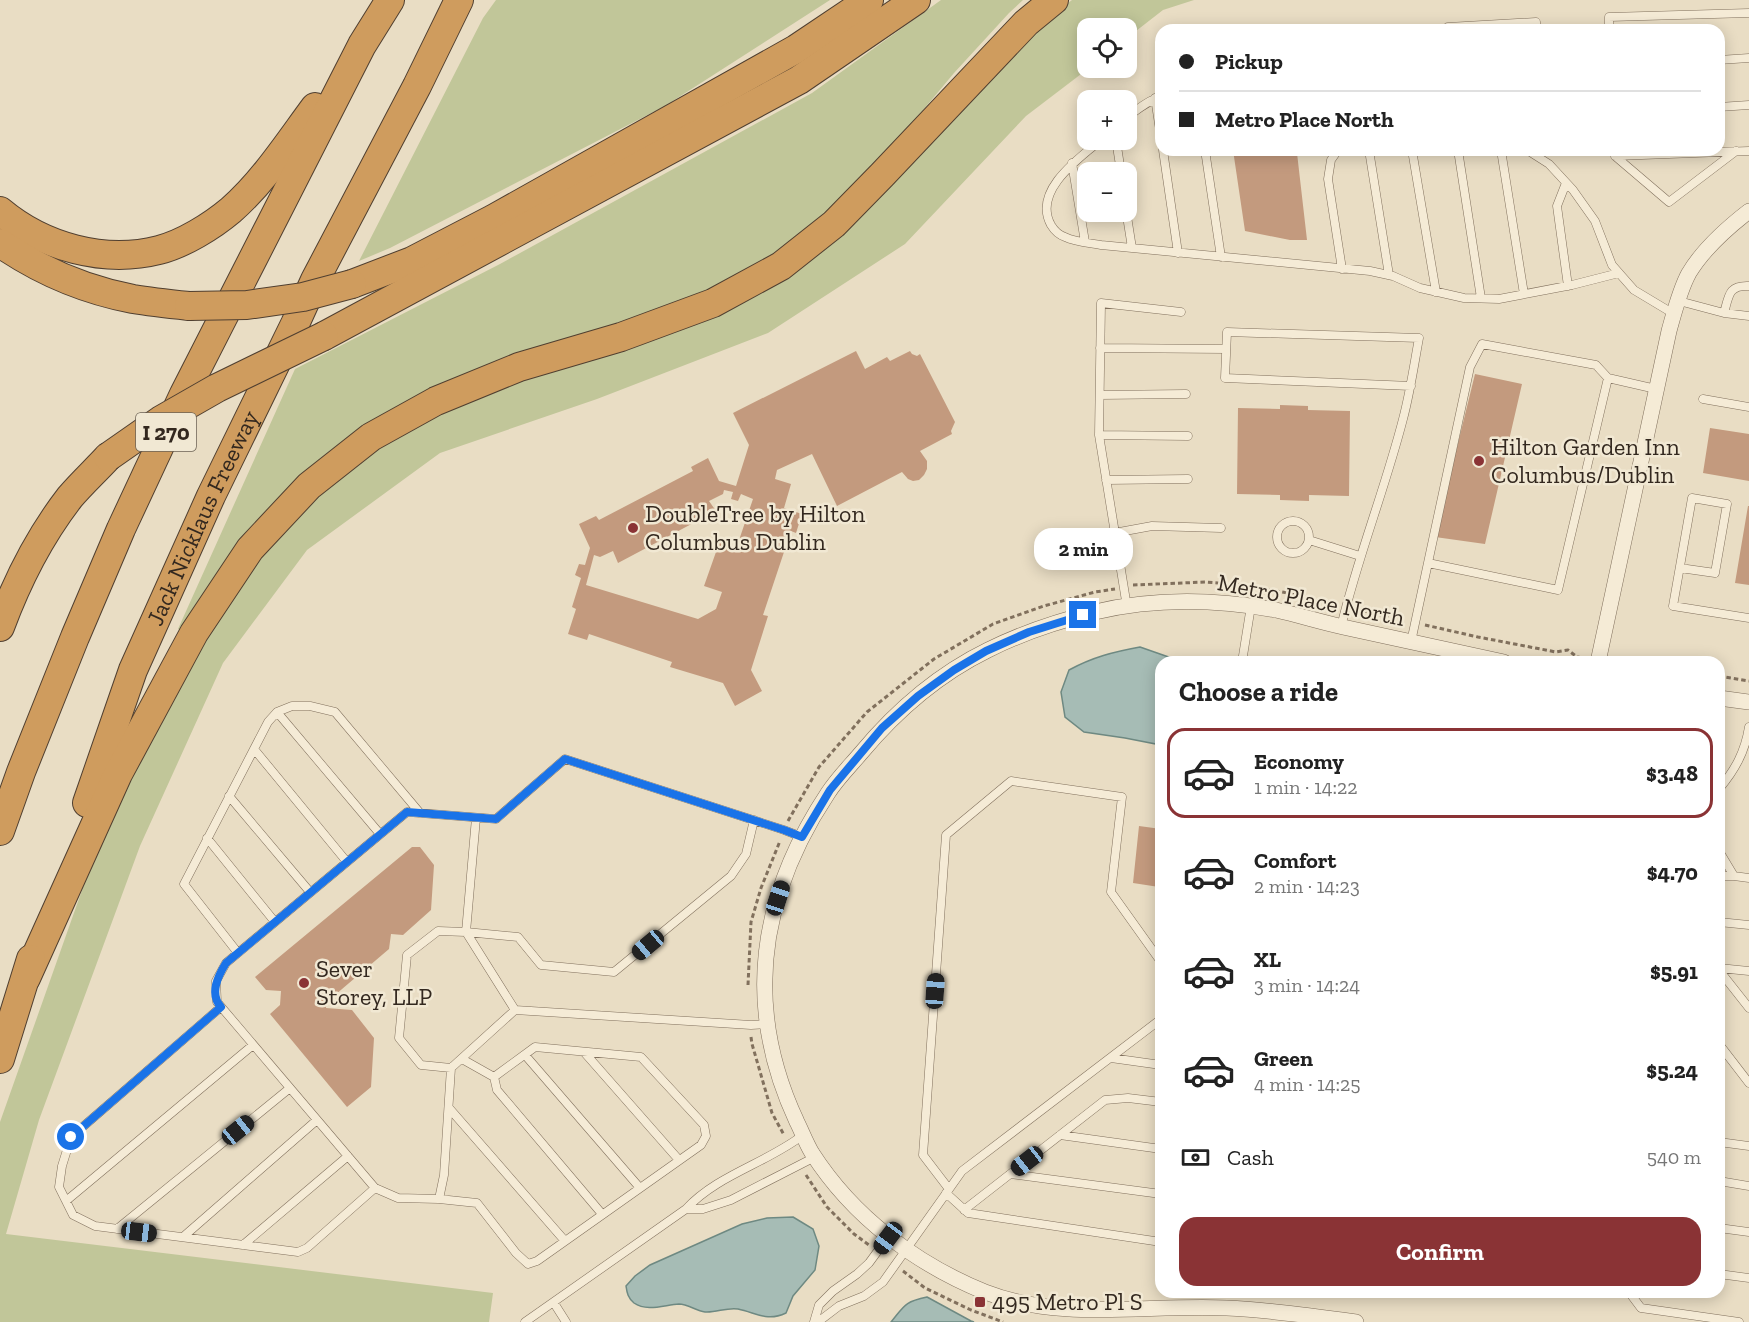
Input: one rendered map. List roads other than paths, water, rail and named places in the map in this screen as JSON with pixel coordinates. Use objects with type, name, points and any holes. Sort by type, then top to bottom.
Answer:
[{"type":"highway","name":"I 270","points":[[0,831],[70,647],[184,394],[362,45],[390,0]]},
{"type":"highway","name":"Jack Nicklaus Freeway","points":[[0,1059],[36,943],[133,670],[212,496],[315,280],[417,86],[459,0]]},
{"type":"highway","points":[[0,243],[23,259],[75,283],[132,299],[189,306],[247,305],[303,297],[352,284],[412,261],[493,219],[796,49],[868,0]]},
{"type":"highway","points":[[0,627],[12,595],[39,541],[71,496],[108,457],[161,420],[217,388],[324,336],[799,80],[916,0]]},
{"type":"highway","points":[[26,978],[118,774],[194,633],[250,549],[309,486],[371,437],[436,401],[519,368],[621,337],[713,303],[781,266],[834,224],[1026,23],[1054,0]]},
{"type":"highway","points":[[0,211],[41,238],[83,252],[122,256],[160,250],[197,234],[230,210],[260,181],[362,45]]},
{"type":"street","points":[[1599,656],[1656,389],[1676,307],[1689,273],[1707,249],[1749,211]]},
{"type":"street","name":"Metro Place North","points":[[1356,1322],[1226,1308],[1106,1316],[1019,1302],[987,1293],[930,1265],[888,1238],[858,1210],[814,1157],[790,1107],[780,1080],[767,1024],[764,982],[767,940],[772,915],[790,863],[802,837],[830,790],[882,728],[918,696],[954,670],[986,651],[1029,632],[1099,611],[1148,603],[1203,601],[1281,611],[1341,627],[1476,656]]},
{"type":"street","points":[[1725,699],[1749,702]]},
{"type":"lane","points":[[1609,24],[1609,17],[1749,13]]},
{"type":"lane","points":[[1519,24],[1536,22],[1536,24]]},
{"type":"lane","points":[[1725,60],[1749,58]]},
{"type":"lane","points":[[1137,111],[1155,99]]},
{"type":"lane","points":[[1725,107],[1749,105]]},
{"type":"lane","points":[[1089,150],[1072,164],[1052,187],[1047,205],[1047,218],[1054,229],[1065,238],[1101,245],[1371,271],[1389,275],[1420,288],[1464,298],[1498,299],[1568,286],[1619,273]]},
{"type":"lane","points":[[1725,151],[1749,150]]},
{"type":"lane","points":[[1618,156],[1669,202],[1736,151]]},
{"type":"lane","points":[[1164,156],[1178,253]]},
{"type":"lane","points":[[1206,156],[1221,257]]},
{"type":"lane","points":[[1333,156],[1328,179],[1342,268]]},
{"type":"lane","points":[[1370,156],[1389,275]]},
{"type":"lane","points":[[1413,156],[1436,292]]},
{"type":"lane","points":[[1459,156],[1481,298]]},
{"type":"lane","points":[[1502,156],[1524,294]]},
{"type":"lane","points":[[1536,156],[1549,164],[1595,221],[1612,265],[1634,291],[1676,307],[1749,316]]},
{"type":"lane","points":[[1072,164],[1085,242]]},
{"type":"lane","points":[[1566,183],[1557,206],[1568,286]]},
{"type":"lane","points":[[1128,222],[1132,248]]},
{"type":"lane","points":[[1724,313],[1731,291],[1737,286],[1749,286]]},
{"type":"lane","points":[[1127,607],[1099,435],[1101,303],[1181,312]]},
{"type":"lane","points":[[1341,627],[1360,556],[1403,420],[1410,386],[1419,338],[1227,332],[1225,378],[1410,386]]},
{"type":"lane","points":[[1411,642],[1470,367],[1482,344],[1596,365],[1608,378],[1656,389]]},
{"type":"lane","points":[[1100,348],[1226,350]]},
{"type":"lane","points":[[1428,563],[1558,590],[1608,378]]},
{"type":"lane","points":[[1100,395],[1186,394]]},
{"type":"lane","points":[[1703,399],[1749,407]]},
{"type":"lane","points":[[1099,435],[1188,436]]},
{"type":"lane","points":[[1106,480],[1188,479]]},
{"type":"lane","points":[[1680,567],[1715,573],[1727,504],[1692,498],[1673,606],[1749,618]]},
{"type":"lane","points":[[1295,522],[1304,526],[1309,535],[1308,540],[1304,549],[1299,552],[1289,552],[1280,546],[1277,536],[1281,527],[1295,522]]},
{"type":"lane","points":[[1114,533],[1152,526],[1221,528]]},
{"type":"lane","points":[[1308,540],[1360,556]]},
{"type":"lane","points":[[1243,656],[1251,606]]},
{"type":"lane","points":[[238,953],[184,884],[268,722],[278,712],[292,706],[310,706],[335,712],[420,813]]},
{"type":"lane","points":[[278,712],[380,834]]},
{"type":"lane","points":[[1725,782],[1742,755],[1749,727]]},
{"type":"lane","points":[[254,749],[347,862]]},
{"type":"lane","points":[[494,1077],[535,1047],[641,1057],[704,1125],[706,1136],[700,1145],[537,1261],[528,1264],[477,1203],[398,1198],[375,1188],[217,1002],[216,981],[226,963],[407,812],[496,819],[565,759],[802,837]]},
{"type":"lane","points":[[1155,954],[1111,892],[1122,797],[1011,781],[946,835],[923,1155],[948,1191],[968,1213],[1155,1241]]},
{"type":"lane","points":[[229,796],[310,892]]},
{"type":"lane","points":[[476,818],[466,932],[515,1010]]},
{"type":"lane","points":[[754,820],[746,854],[731,876],[614,972],[541,965],[518,937],[438,931],[406,955],[399,1038],[421,1065],[451,1068],[515,1010],[751,1025],[767,1024]]},
{"type":"lane","points":[[207,838],[275,922]]},
{"type":"lane","points":[[1725,861],[1734,876]]},
{"type":"lane","points":[[1725,876],[1749,878]]},
{"type":"lane","points":[[1725,923],[1749,925]]},
{"type":"lane","points":[[1725,969],[1749,971]]},
{"type":"lane","points":[[1725,977],[1749,1008]]},
{"type":"lane","points":[[221,1007],[71,1137],[62,1166],[59,1187],[73,1215],[95,1226],[298,1252],[307,1248],[375,1188]]},
{"type":"lane","points":[[816,1322],[839,1306],[864,1296],[883,1282],[962,1171],[1155,1023]]},
{"type":"lane","points":[[66,1201],[253,1045]]},
{"type":"lane","points":[[584,1052],[679,1160]]},
{"type":"lane","points":[[1725,1052],[1749,1083]]},
{"type":"lane","points":[[525,1055],[640,1188]]},
{"type":"lane","points":[[1111,1058],[1155,1064]]},
{"type":"lane","points":[[462,1059],[494,1077]]},
{"type":"lane","points":[[439,1199],[444,1175],[451,1068]]},
{"type":"lane","points":[[494,1077],[496,1090],[602,1214]]},
{"type":"lane","points":[[117,1229],[290,1088]]},
{"type":"lane","points":[[964,1210],[1105,1100],[1128,1098],[1155,1101]]},
{"type":"lane","points":[[449,1108],[565,1241]]},
{"type":"lane","points":[[183,1237],[317,1120]]},
{"type":"lane","points":[[525,1322],[686,1209],[698,1196],[789,1146],[803,1135]]},
{"type":"lane","points":[[1060,1135],[1155,1148]]},
{"type":"lane","points":[[1725,1143],[1749,1146]]},
{"type":"lane","points":[[243,1245],[348,1156]]},
{"type":"lane","points":[[686,1209],[703,1209],[731,1200],[814,1157]]},
{"type":"lane","points":[[1010,1174],[1155,1193]]},
{"type":"lane","points":[[1725,1182],[1749,1186]]},
{"type":"lane","points":[[1725,1229],[1749,1232]]},
{"type":"lane","points":[[816,1322],[819,1305],[869,1263],[888,1238]]},
{"type":"lane","points":[[1725,1275],[1749,1278]]},
{"type":"lane","points":[[1634,1298],[1641,1308],[1739,1322]]},
{"type":"lane","points":[[554,1302],[566,1322]]},
{"type":"water","points":[[1140,647],[1166,656],[1155,656],[1155,744],[1084,732],[1065,717],[1061,692],[1069,670],[1121,651]]},
{"type":"water","points":[[793,1217],[813,1229],[819,1246],[815,1270],[793,1296],[786,1313],[767,1317],[738,1309],[705,1312],[679,1304],[644,1307],[634,1303],[627,1293],[626,1286],[650,1265],[742,1224],[767,1218]]},
{"type":"water","points":[[927,1297],[974,1322],[891,1322],[906,1305]]},
{"type":"place","name":"Hilton Garden Inn Columbus/Dublin","points":[[1479,461]]},
{"type":"place","name":"DoubleTree by Hilton Columbus Dublin","points":[[633,528]]},
{"type":"place","name":"Sever Storey, LLP","points":[[304,983]]},
{"type":"place","name":"495 Metro Pl S","points":[[980,1302]]}]
